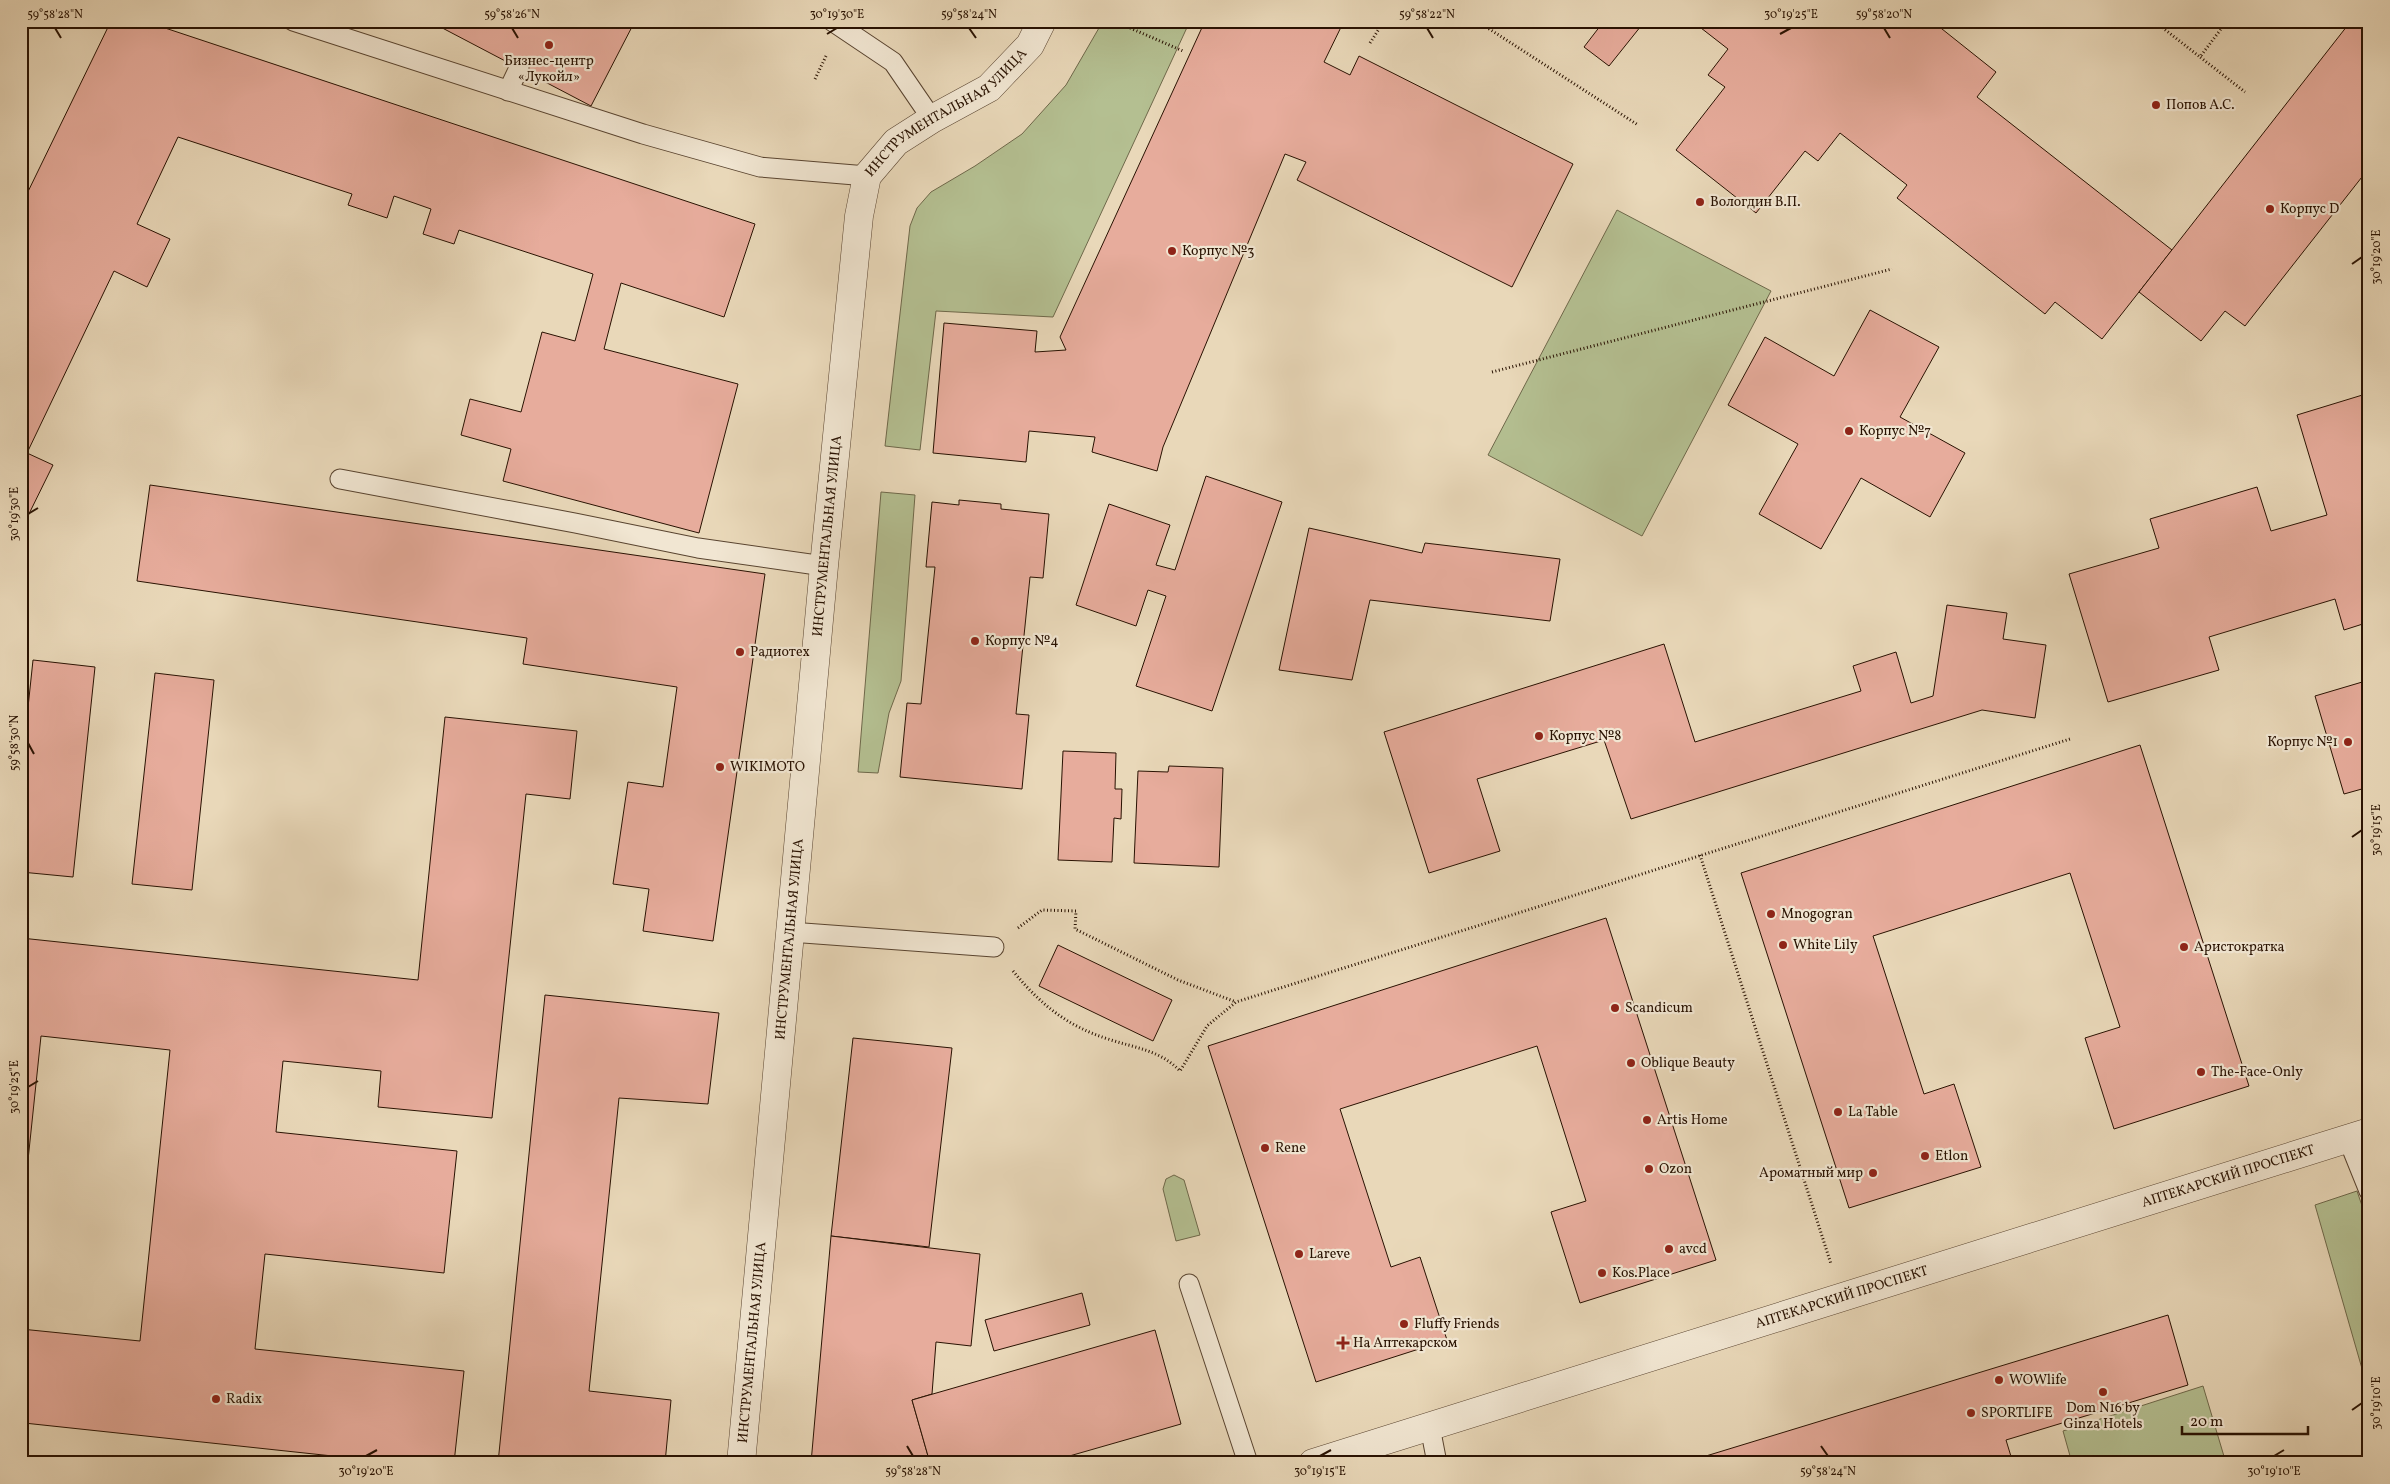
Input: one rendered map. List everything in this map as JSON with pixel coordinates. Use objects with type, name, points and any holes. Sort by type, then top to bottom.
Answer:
[{"type":"street","name":"ИНСТРУМЕНТАЛЬНАЯ УЛИЦА","points":[[741,1463],[824,566],[859,216],[867,176],[896,142],[932,119],[989,88],[1030,45],[1042,21]]},
{"type":"street","name":"АПТЕКАРСКИЙ ПРОСПЕКТ","points":[[1313,1463],[2359,1135]]},
{"type":"lane","points":[[293,21],[643,134],[760,167],[867,176]]},
{"type":"lane","points":[[832,21],[893,62],[932,119]]},
{"type":"lane","points":[[508,91],[519,68]]},
{"type":"lane","points":[[340,480],[575,523],[698,548],[824,566]]},
{"type":"lane","points":[[790,932],[994,946]]},
{"type":"lane","points":[[2359,1135],[2369,1191]]},
{"type":"lane","points":[[1189,1284],[1248,1463]]},
{"type":"lane","points":[[1430,1426],[1437,1463]]},
{"type":"path","points":[[1114,21],[1183,51]]},
{"type":"path","points":[[1370,43],[1384,21]]},
{"type":"path","points":[[1477,21],[1638,125]]},
{"type":"path","points":[[2154,21],[2245,92]]},
{"type":"path","points":[[2200,57],[2227,21]]},
{"type":"path","points":[[1492,372],[1892,269]]},
{"type":"path","points":[[1236,1002],[1178,980],[1075,929],[1076,912],[1042,910],[994,946],[1031,993],[1048,1009],[1090,1032],[1169,1059],[1180,1071],[1207,1026],[1236,1002],[2070,739]]},
{"type":"path","points":[[1700,855],[1831,1266]]},
{"type":"green space","points":[[1103,21],[1190,21],[1053,317],[936,311],[920,450],[885,446],[910,226],[917,208],[931,192],[975,166],[1022,134],[1066,85]]},
{"type":"green space","points":[[1617,210],[1771,291],[1642,536],[1488,455]]},
{"type":"green space","points":[[881,492],[915,495],[901,681],[889,713],[878,773],[858,772]]},
{"type":"green space","points":[[1174,1175],[1184,1180],[1200,1235],[1176,1241],[1163,1189],[1166,1179]]},
{"type":"green space","points":[[2357,1191],[2369,1226],[2369,1393],[2315,1205]]},
{"type":"green space","points":[[2203,1386],[2226,1463],[2072,1463],[2063,1431]]},
{"type":"building","points":[[111,21],[144,21],[755,224],[724,317],[621,283],[604,349],[738,384],[699,533],[503,481],[511,449],[461,435],[470,399],[521,412],[542,332],[575,341],[593,274],[459,230],[454,244],[423,234],[431,209],[394,196],[387,218],[348,205],[352,194],[178,137],[137,224],[170,239],[147,287],[114,271],[27,453],[53,465],[25,522],[21,520],[21,206]]},
{"type":"building","points":[[356,21],[372,21],[369,28]]},
{"type":"building","name":"Бизнес-центр «Лукойл»","points":[[429,21],[635,21],[591,106]]},
{"type":"building","name":"Корпус №3","points":[[1205,21],[1344,21],[1324,62],[1350,75],[1359,56],[1573,164],[1512,287],[1297,180],[1306,162],[1285,154],[1163,447],[1157,471],[1092,452],[1095,437],[1029,431],[1026,462],[933,453],[944,323],[1037,331],[1035,352],[1066,350],[1060,337]]},
{"type":"building","points":[[1604,21],[1645,21],[1609,66],[1584,47]]},
{"type":"building","points":[[1692,21],[1932,21],[1996,72],[1977,97],[2172,250],[2102,339],[2055,302],[2045,314],[1897,198],[1907,185],[1840,133],[1818,161],[1805,151],[1756,213],[1676,150],[1725,87],[1708,75],[1728,49]]},
{"type":"building","name":"Корпус D","points":[[2351,21],[2369,21],[2369,168],[2245,326],[2225,311],[2201,341],[2139,292]]},
{"type":"building","name":"Корпус №7","points":[[1870,310],[1939,347],[1900,417],[1965,453],[1930,517],[1861,478],[1821,549],[1759,514],[1798,444],[1728,405],[1765,337],[1834,376]]},
{"type":"building","points":[[2369,393],[2369,622],[2344,630],[2335,599],[2209,637],[2219,670],[2108,702],[2069,574],[2159,548],[2150,519],[2257,487],[2271,531],[2327,515],[2297,415]]},
{"type":"building","points":[[1206,476],[1282,502],[1212,711],[1136,686],[1166,596],[1148,590],[1136,626],[1076,605],[1109,504],[1170,525],[1156,565],[1175,570]]},
{"type":"building","points":[[150,485],[765,574],[713,941],[643,931],[649,889],[613,884],[628,782],[663,787],[677,687],[523,664],[527,638],[137,581]]},
{"type":"building","name":"Корпус №4","points":[[959,500],[1001,504],[1001,509],[1049,514],[1043,578],[1030,577],[1016,714],[1029,715],[1022,789],[900,777],[907,703],[921,704],[935,567],[926,567],[932,502],[959,505]]},
{"type":"building","points":[[1309,528],[1422,553],[1425,543],[1560,559],[1550,621],[1370,600],[1352,680],[1279,670]]},
{"type":"building","name":"Корпус №8","points":[[1947,605],[2007,613],[2003,639],[2046,645],[2035,718],[1982,710],[1631,819],[1604,740],[1477,779],[1500,851],[1429,873],[1384,732],[1664,644],[1695,742],[1861,691],[1853,666],[1896,652],[1911,703],[1933,696]]},
{"type":"building","points":[[33,660],[95,667],[73,877],[21,872],[21,774]]},
{"type":"building","points":[[155,673],[214,680],[192,890],[132,884]]},
{"type":"building","name":"Корпус №1","points":[[2369,680],[2369,787],[2344,794],[2315,696]]},
{"type":"building","points":[[445,717],[577,731],[570,799],[526,794],[492,1118],[378,1107],[381,1071],[283,1061],[276,1132],[457,1151],[444,1273],[265,1254],[255,1349],[464,1371],[454,1463],[398,1463],[24,1423],[21,1447],[21,1329],[140,1341],[170,1050],[41,1036],[21,1227],[21,938],[418,980]]},
{"type":"building","points":[[2140,745],[2249,1086],[2114,1129],[2085,1038],[2120,1027],[2070,873],[1873,936],[1924,1094],[1954,1084],[1981,1167],[1849,1208],[1741,873]]},
{"type":"building","points":[[1063,751],[1116,753],[1115,789],[1122,789],[1121,819],[1114,818],[1112,862],[1058,860]]},
{"type":"building","points":[[1169,766],[1223,768],[1219,867],[1134,863],[1138,771],[1168,772]]},
{"type":"building","points":[[1606,918],[1716,1260],[1580,1303],[1551,1212],[1586,1201],[1537,1046],[1340,1109],[1391,1267],[1420,1257],[1447,1340],[1316,1382],[1208,1046]]},
{"type":"building","points":[[1058,945],[1172,1000],[1153,1041],[1039,986]]},
{"type":"building","points":[[545,995],[719,1013],[708,1104],[619,1098],[589,1391],[671,1400],[665,1463],[498,1463]]},
{"type":"building","points":[[853,1038],[952,1048],[929,1247],[831,1236]]},
{"type":"building","points":[[831,1236],[980,1254],[971,1346],[936,1342],[932,1394],[912,1400],[930,1463],[811,1463]]},
{"type":"building","points":[[1082,1293],[1090,1325],[994,1351],[985,1320]]},
{"type":"building","name":"SPORTLIFE","points":[[2168,1315],[2188,1385],[2006,1440],[2013,1463],[1683,1463]]},
{"type":"building","points":[[1155,1330],[1181,1424],[1045,1463],[930,1463],[912,1400]]},
{"type":"place","name":"Бизнес-центр «Лукойл»","points":[[549,45]]},
{"type":"place","name":"Попов А.С.","points":[[2156,105]]},
{"type":"place","name":"Вологдин В.П.","points":[[1700,202]]},
{"type":"place","name":"Корпус D","points":[[2270,209]]},
{"type":"place","name":"Корпус №3","points":[[1172,251]]},
{"type":"place","name":"Корпус №7","points":[[1849,431]]},
{"type":"place","name":"Корпус №4","points":[[975,641]]},
{"type":"place","name":"Радиотех","points":[[740,652]]},
{"type":"place","name":"Корпус №8","points":[[1539,736]]},
{"type":"place","name":"Корпус №1","points":[[2348,742]]},
{"type":"place","name":"WIKIMOTO","points":[[720,767]]},
{"type":"place","name":"Mnogogran","points":[[1771,914]]},
{"type":"place","name":"White Lily","points":[[1783,945]]},
{"type":"place","name":"Аристократка","points":[[2184,947]]},
{"type":"place","name":"Scandicum","points":[[1615,1008]]},
{"type":"place","name":"Oblique Beauty","points":[[1631,1063]]},
{"type":"place","name":"The-Face-Only","points":[[2201,1072]]},
{"type":"place","name":"La Table","points":[[1838,1112]]},
{"type":"place","name":"Artis Home","points":[[1647,1120]]},
{"type":"place","name":"Rene","points":[[1265,1148]]},
{"type":"place","name":"Etlon","points":[[1925,1156]]},
{"type":"place","name":"Ozon","points":[[1649,1169]]},
{"type":"place","name":"Ароматный мир","points":[[1873,1173]]},
{"type":"place","name":"avcd","points":[[1669,1249]]},
{"type":"place","name":"Lareve","points":[[1299,1254]]},
{"type":"place","name":"Kos.Place","points":[[1602,1273]]},
{"type":"place","name":"Fluffy Friends","points":[[1404,1324]]},
{"type":"place","name":"На Аптекарском","points":[[1343,1343]]},
{"type":"place","name":"WOWlife","points":[[1999,1380]]},
{"type":"place","name":"Dom N16 by Ginza Hotels","points":[[2103,1392]]},
{"type":"place","name":"Radix","points":[[216,1399]]},
{"type":"place","name":"SPORTLIFE","points":[[1971,1413]]}]
